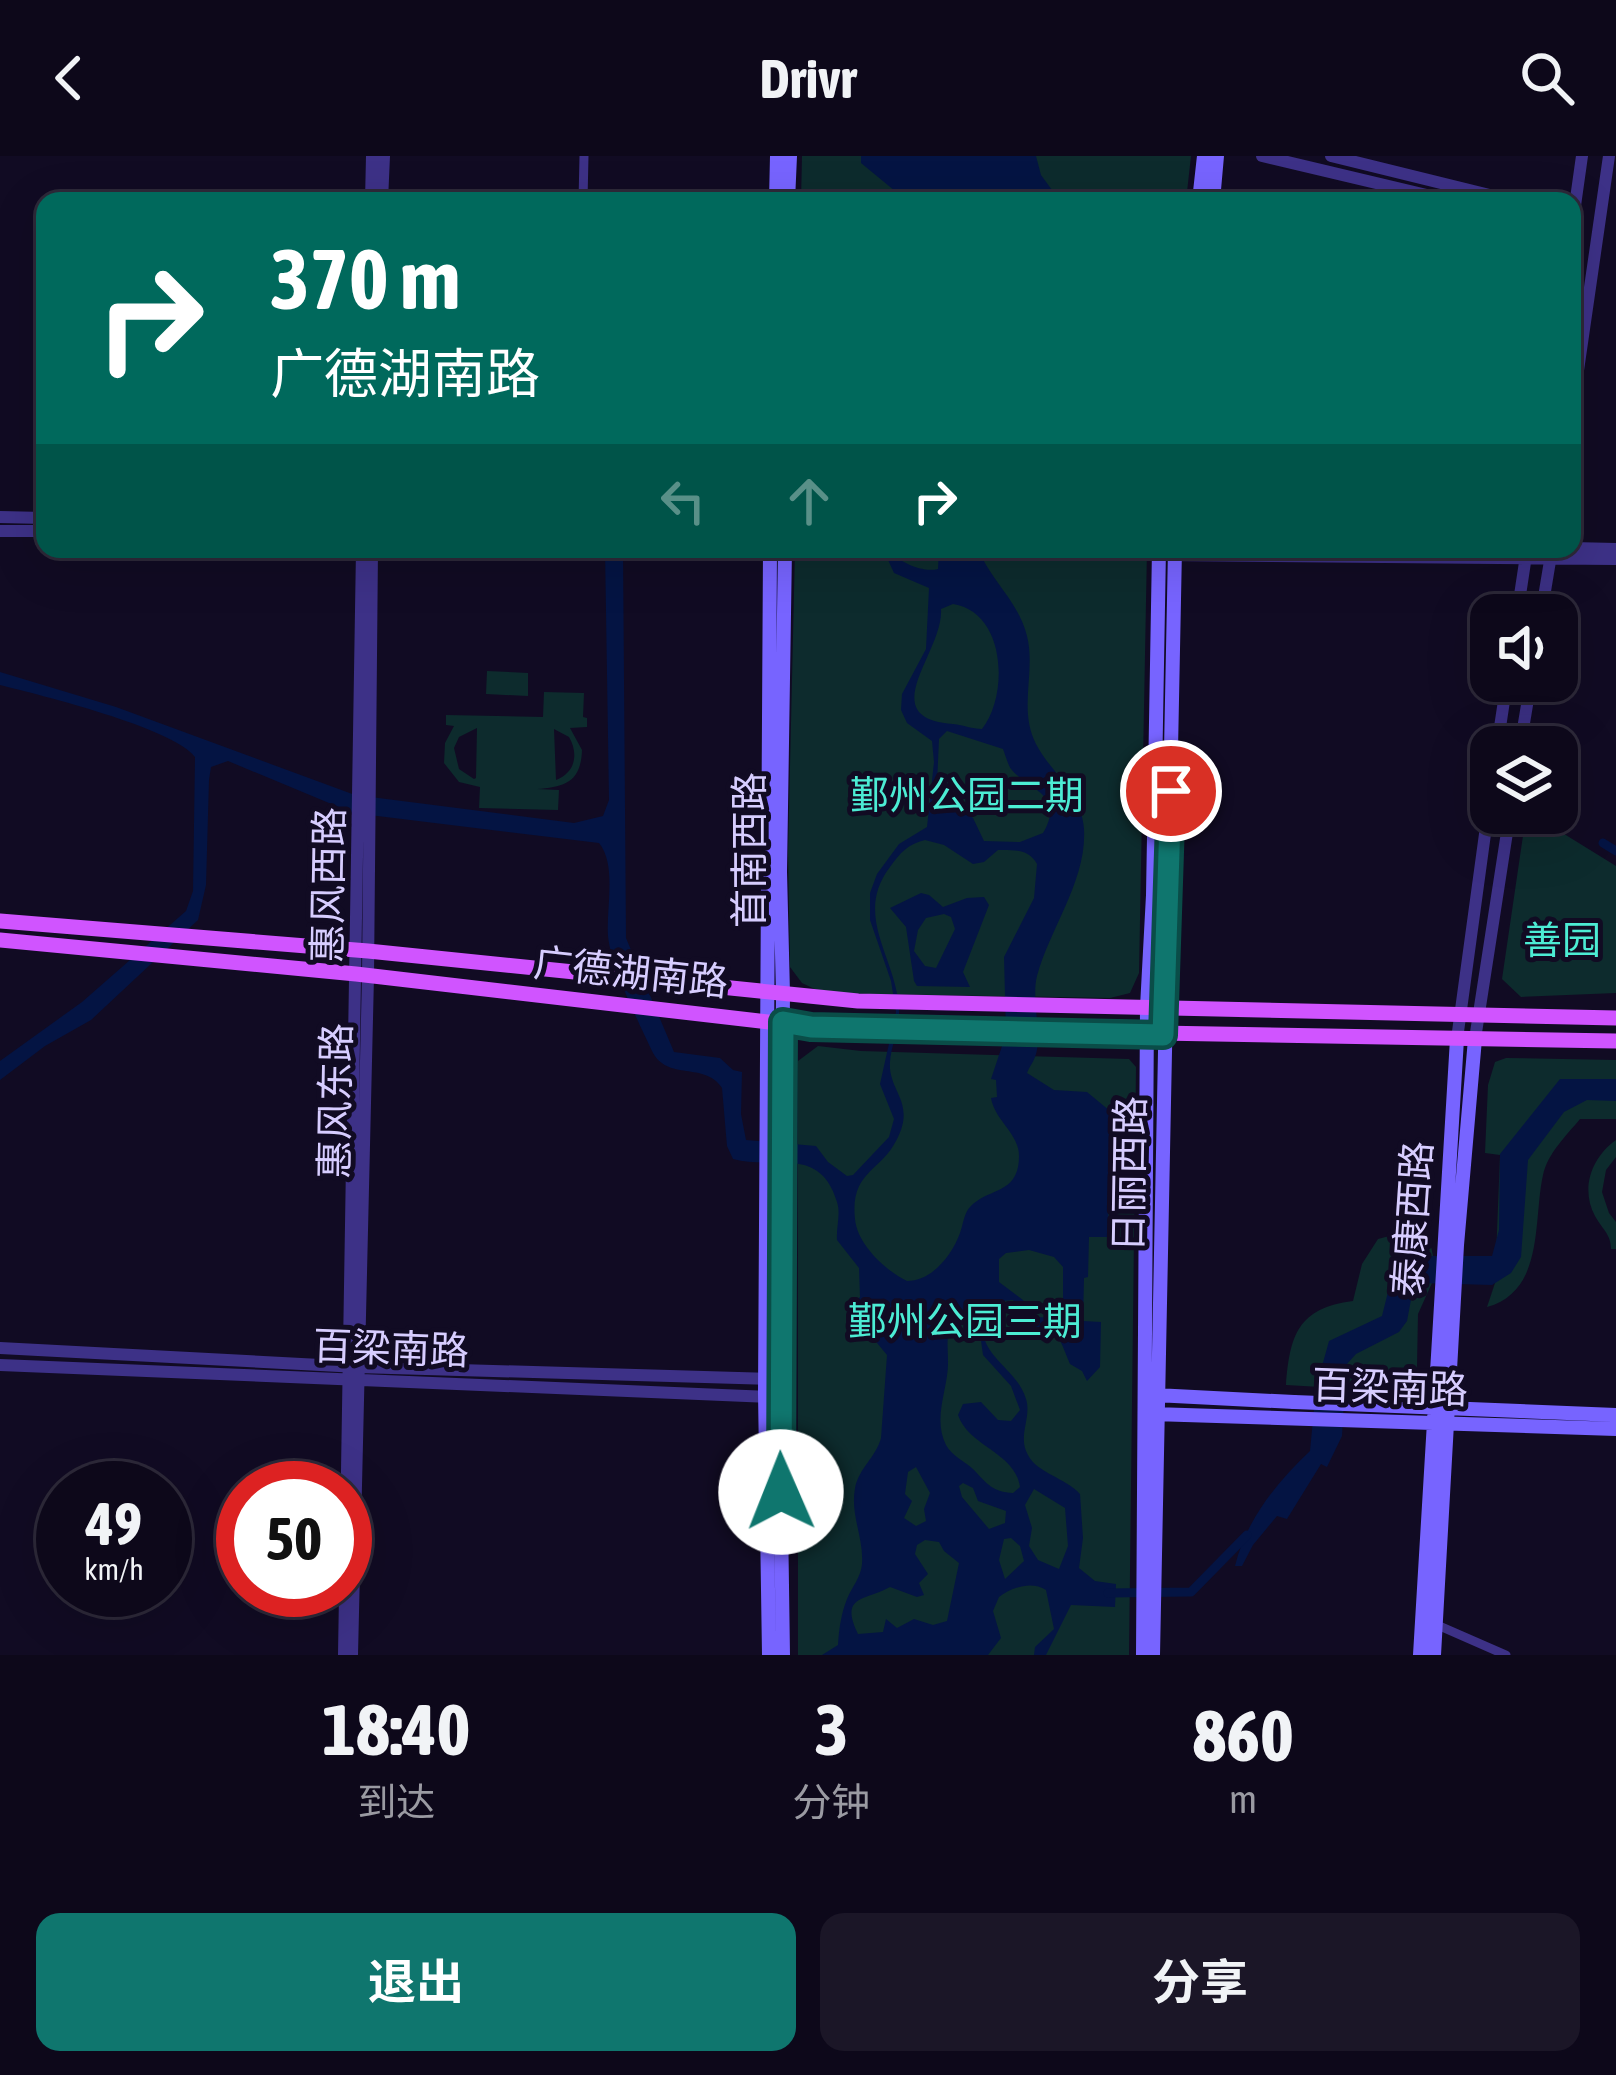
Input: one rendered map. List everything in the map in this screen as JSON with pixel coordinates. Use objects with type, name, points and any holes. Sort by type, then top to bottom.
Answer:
[{"type":"main road","points":[[776,192],[777,156]]},
{"type":"main road","points":[[788,192],[790,156]]},
{"type":"main road","points":[[1199,192],[1204,156]]},
{"type":"main road","points":[[1214,192],[1217,156]]},
{"type":"main road","name":"首南西路","points":[[769,1655],[776,1020],[770,558]]},
{"type":"main road","name":"首南西路","points":[[776,993],[785,558]]},
{"type":"main road","points":[[1155,1035],[1147,1007],[1167,558]]},
{"type":"main road","name":"日丽西路","points":[[1153,1655],[1149,1570],[1155,1035],[1165,1008],[1167,558]]},
{"type":"main road","name":"广德湖南路","points":[[0,921],[362,951],[858,1001],[1616,1018]]},
{"type":"main road","name":"广德湖南路","points":[[0,940],[362,975],[811,1027],[1616,1041]]},
{"type":"main road","name":"泰康西路","points":[[1420,1655],[1448,1283],[1457,1039]]},
{"type":"main road","name":"泰康西路","points":[[1450,1245],[1475,1039]]},
{"type":"main road","name":"百梁南路","points":[[1153,1395],[1616,1430]]},
{"type":"main road","name":"首南西路","points":[[772,1397],[783,1655]]},
{"type":"main road","name":"百梁南路","points":[[1153,1414],[1294,1409]]},
{"type":"main road","name":"泰康西路","points":[[1434,1655],[1439,1415]]},
{"type":"main road","name":"百梁南路","points":[[1439,1415],[1616,1415]]},
{"type":"main road","name":"日丽西路","points":[[1143,1655],[1149,1615]]},
{"type":"street","points":[[370,192],[372,156]]},
{"type":"street","points":[[382,192],[384,156]]},
{"type":"street","points":[[583,192],[584,156]]},
{"type":"street","points":[[1262,156],[1414,192]]},
{"type":"street","points":[[1330,156],[1477,192]]},
{"type":"street","points":[[1577,192],[1582,156]]},
{"type":"street","points":[[1581,350],[1609,156]]},
{"type":"street","points":[[0,517],[36,518]]},
{"type":"street","points":[[0,531],[36,531]]},
{"type":"street","points":[[1581,548],[1616,549]]},
{"type":"street","points":[[1581,556],[1616,559]]},
{"type":"street","name":"惠风西路","points":[[348,1655],[365,792],[362,558]]},
{"type":"street","points":[[365,792],[372,558]]},
{"type":"street","points":[[1520,594],[1525,558]]},
{"type":"street","points":[[1544,594],[1550,558]]},
{"type":"street","name":"泰康西路","points":[[1457,1039],[1484,834]]},
{"type":"street","name":"泰康西路","points":[[1475,1039],[1507,834]]},
{"type":"street","name":"百梁南路","points":[[0,1348],[772,1397]]},
{"type":"street","name":"百梁南路","points":[[0,1365],[772,1379]]},
{"type":"street","points":[[1435,1624],[1506,1655]]},
{"type":"green space","points":[[802,156],[1191,156],[1187,192],[801,192]]},
{"type":"green space","name":"鄞州公园二期","points":[[795,558],[1147,558],[1139,973],[1130,993],[1110,998],[823,993],[802,983],[790,967]]},
{"type":"green space","points":[[487,671],[528,673],[528,696],[486,694]]},
{"type":"green space","points":[[544,692],[584,693],[587,727],[570,728],[582,750],[575,776],[556,787],[537,789],[559,790],[558,810],[479,808],[480,787],[459,782],[444,763],[445,743],[454,726],[446,725],[446,715],[543,717]],"holes":[[[477,728],[476,778],[474,779],[459,769],[454,748],[459,737]],[[554,729],[569,737],[574,756],[571,768],[556,780]]]},
{"type":"green space","name":"善园","points":[[1523,834],[1564,834],[1616,866],[1616,993],[1521,997],[1502,979]]},
{"type":"green space","name":"鄞州公园三期","points":[[818,1046],[1129,1059],[1136,1067],[1129,1655],[798,1655],[798,1061]]},
{"type":"green space","points":[[1506,1058],[1616,1060],[1616,1119],[1580,1119],[1553,1152],[1543,1175],[1528,1270],[1506,1299],[1487,1307],[1495,1283],[1500,1155],[1485,1153],[1488,1085],[1495,1062]]},
{"type":"green space","points":[[1616,1140],[1616,1157],[1606,1170],[1602,1192],[1616,1222],[1616,1249],[1611,1249],[1591,1205],[1589,1184],[1600,1155]]},
{"type":"green space","points":[[1427,1226],[1432,1283],[1418,1314],[1417,1366],[1409,1384],[1389,1391],[1286,1385],[1290,1352],[1300,1327],[1320,1310],[1353,1301],[1362,1264],[1378,1239]]},
{"type":"shaded area","points":[[861,156],[1036,156],[1041,175],[1053,192],[895,192],[861,163]]},
{"type":"shaded area","points":[[605,558],[623,558],[626,938],[674,1052],[720,1058],[742,1072],[746,1140],[816,1146],[828,1162],[847,1176],[853,1175],[889,1137],[894,1119],[880,1084],[896,1012],[891,981],[870,920],[870,893],[877,874],[899,844],[927,827],[934,762],[932,741],[907,723],[901,710],[902,694],[926,649],[929,588],[894,573],[887,558],[932,570],[938,569],[939,558],[983,558],[1018,613],[1029,650],[1031,731],[1078,805],[1084,829],[1080,867],[1037,976],[1037,1049],[1027,1073],[1054,1090],[1087,1092],[1110,1111],[1108,1237],[1089,1237],[1088,1277],[1084,1278],[1083,1321],[1101,1322],[1100,1367],[1087,1381],[1070,1364],[1057,1338],[1031,1327],[1013,1300],[994,1302],[983,1332],[993,1355],[1026,1399],[1028,1455],[1080,1494],[1079,1568],[1095,1581],[1116,1584],[1115,1607],[1071,1605],[1046,1655],[1034,1655],[1035,1647],[1054,1629],[1046,1590],[1028,1586],[999,1597],[993,1611],[1001,1638],[988,1655],[822,1655],[838,1645],[843,1610],[861,1569],[855,1488],[881,1438],[887,1355],[853,1314],[860,1297],[859,1268],[837,1240],[838,1207],[829,1184],[808,1166],[733,1159],[727,1146],[722,1088],[706,1075],[667,1066],[652,1051],[610,949],[608,863],[599,843],[353,813],[228,761],[211,767],[206,885],[198,920],[91,1020],[45,1046],[0,1080],[0,1061],[82,1002],[186,911],[193,891],[195,757],[135,724],[0,685],[0,672],[116,707],[355,795],[574,823],[603,816],[609,800]],"holes":[[[953,604],[971,610],[993,638],[999,677],[991,714],[982,729],[929,719],[917,710],[914,696],[941,609]],[[947,731],[1003,749],[1011,769],[1047,801],[1049,820],[1043,833],[1020,842],[984,841],[973,818],[937,784],[939,739]],[[925,840],[944,845],[973,864],[984,862],[998,850],[1025,853],[1037,864],[1034,898],[1004,957],[1006,1034],[991,1079],[996,1080],[993,1106],[1018,1148],[1018,1169],[1009,1184],[968,1210],[940,1265],[925,1277],[907,1281],[867,1247],[857,1228],[855,1203],[862,1182],[896,1141],[904,1116],[890,1062],[898,996],[875,904],[890,867],[901,853]],[[1029,1250],[1054,1257],[1063,1267],[1063,1311],[1055,1318],[1035,1317],[1023,1300],[999,1282],[999,1259],[1006,1253]],[[960,1319],[979,1326],[983,1355],[1011,1386],[1020,1410],[1011,1421],[998,1420],[981,1402],[963,1404],[958,1415],[972,1435],[1010,1465],[1020,1487],[1013,1493],[991,1486],[952,1452],[942,1435],[949,1333]],[[916,1467],[930,1493],[924,1509],[926,1521],[916,1526],[904,1518],[912,1501],[905,1494],[908,1472]],[[959,1486],[973,1488],[978,1501],[1006,1511],[1005,1523],[989,1529],[962,1497]],[[1034,1489],[1065,1508],[1068,1546],[1059,1569],[1038,1560],[1029,1546],[1032,1528],[1025,1505]],[[1011,1538],[1020,1546],[1024,1561],[1005,1579],[999,1560],[1004,1539]],[[925,1540],[939,1542],[959,1563],[947,1621],[933,1625],[914,1619],[897,1628],[886,1619],[883,1632],[858,1634],[851,1612],[858,1601],[890,1587],[924,1595],[919,1583],[928,1574],[915,1554],[917,1545]]]},
{"type":"shaded area","points":[[921,893],[943,907],[984,897],[989,905],[963,972],[970,987],[917,986],[906,927],[890,908]],"holes":[[[951,917],[955,929],[936,968],[925,966],[914,951],[918,930],[926,918]]]},
{"type":"shaded area","points":[[1560,1079],[1616,1079],[1616,1101],[1587,1100],[1564,1112],[1528,1160],[1521,1257],[1511,1273],[1492,1285],[1420,1283],[1413,1289],[1407,1321],[1399,1332],[1356,1354],[1346,1365],[1342,1436],[1327,1467],[1321,1464],[1287,1519],[1277,1516],[1242,1566],[1235,1566],[1264,1503],[1310,1451],[1316,1388],[1329,1341],[1382,1316],[1394,1268],[1406,1260],[1492,1256],[1499,1230],[1500,1154]]},
{"type":"waterway","points":[[1603,843],[1616,851]]},
{"type":"waterway","points":[[1108,1593],[1191,1592],[1247,1535]]},
{"type":"route","points":[[781,1492],[783,1022],[811,1027],[1163,1035],[1171,791]]}]
